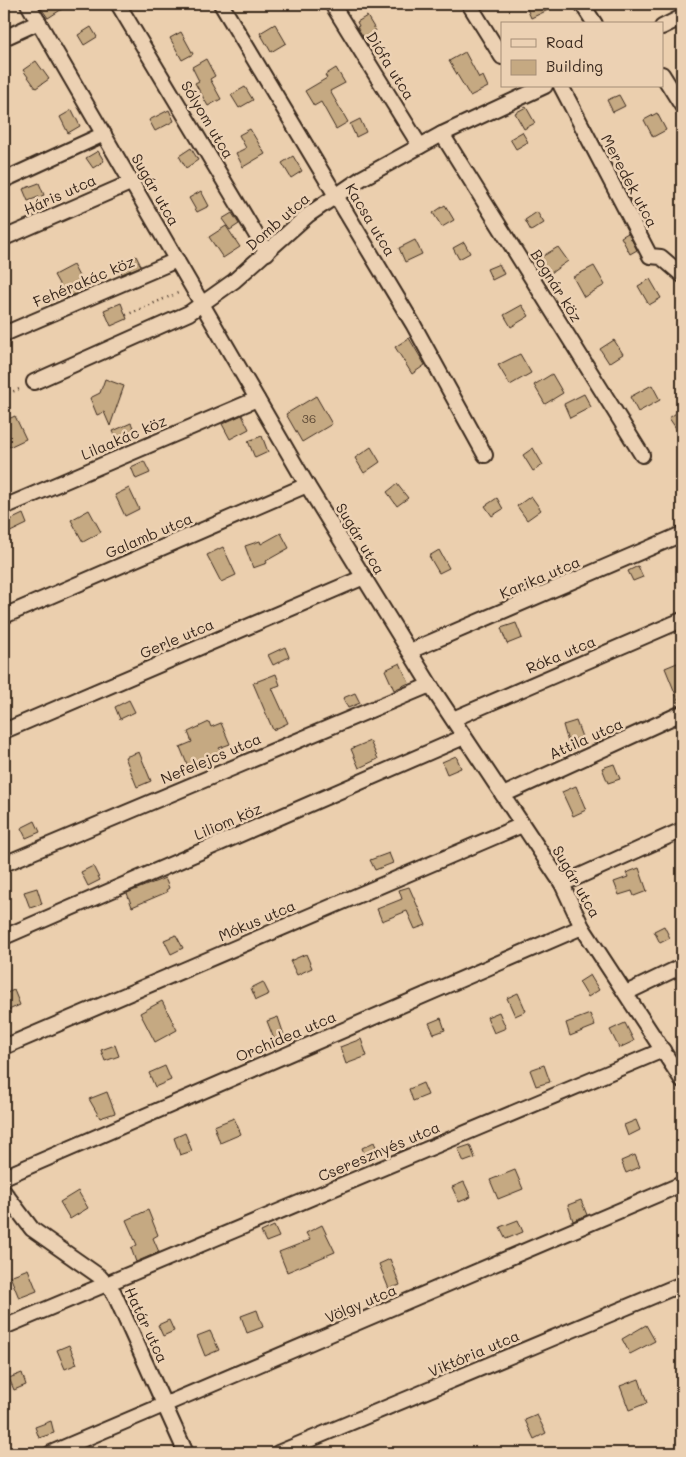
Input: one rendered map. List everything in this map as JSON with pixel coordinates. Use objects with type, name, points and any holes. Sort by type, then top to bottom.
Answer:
[{"type":"street","name":"Sugár utca","points":[[28,4],[104,134],[130,183],[177,260],[307,485],[430,685],[562,884],[582,927],[682,1080]]},
{"type":"street","name":"Sólyom utca","points":[[118,4],[267,253]]},
{"type":"street","name":"Kacsa utca","points":[[221,4],[413,324],[485,455]]},
{"type":"street","name":"Diófa utca","points":[[332,4],[420,146]]},
{"type":"street","points":[[469,4],[501,55]]},
{"type":"street","points":[[582,4],[594,22]]},
{"type":"street","points":[[664,26],[682,17]]},
{"type":"street","points":[[4,38],[39,22]]},
{"type":"street","points":[[664,77],[682,106]]},
{"type":"street","name":"Domb utca","points":[[34,382],[189,313],[234,281],[308,215],[362,178],[523,91],[536,88]]},
{"type":"street","name":"Meredek utca","points":[[563,88],[650,256],[661,257],[682,275]]},
{"type":"street","points":[[4,180],[104,134]]},
{"type":"street","name":"Bognár köz","points":[[442,134],[642,455]]},
{"type":"street","name":"Háris utca","points":[[4,238],[130,183]]},
{"type":"street","name":"Fehérakác köz","points":[[4,334],[177,260]]},
{"type":"street","name":"Lilaakác köz","points":[[4,507],[257,399]]},
{"type":"street","name":"Galamb utca","points":[[4,616],[307,485]]},
{"type":"street","name":"Karika utca","points":[[410,651],[682,534]]},
{"type":"street","name":"Gerle utca","points":[[4,731],[364,577]]},
{"type":"street","name":"Róka utca","points":[[453,719],[682,620]]},
{"type":"street","name":"Nefelejcs utca","points":[[4,864],[430,685]]},
{"type":"street","name":"Attila utca","points":[[503,794],[682,713]]},
{"type":"street","name":"Liliom köz","points":[[4,937],[464,737]]},
{"type":"street","name":"Mókus utca","points":[[4,1047],[522,825]]},
{"type":"street","points":[[562,884],[682,830]]},
{"type":"street","name":"Orchidea utca","points":[[4,1177],[582,927]]},
{"type":"street","points":[[626,993],[682,966]]},
{"type":"street","name":"Cseresznyés utca","points":[[4,1327],[663,1050]]},
{"type":"street","name":"Völgy utca","points":[[51,1453],[682,1184]]},
{"type":"street","name":"Határ utca","points":[[4,1192],[32,1229],[99,1276],[114,1293],[186,1453]]},
{"type":"street","name":"Viktória utca","points":[[278,1453],[682,1284]]},
{"type":"path","points":[[126,315],[178,293],[176,289]]},
{"type":"path","points":[[4,395],[34,382]]},
{"type":"building","points":[[38,4],[70,4],[48,18]]},
{"type":"building","points":[[525,4],[561,4],[531,18]]},
{"type":"building","points":[[367,16],[376,31],[364,38],[357,27],[359,26],[357,22]]},
{"type":"building","points":[[275,24],[286,43],[271,52],[260,33]]},
{"type":"building","points":[[91,27],[97,37],[84,45],[78,35]]},
{"type":"building","points":[[181,32],[193,54],[182,60],[170,38]]},
{"type":"building","points":[[465,52],[479,78],[483,76],[488,87],[470,96],[449,61]]},
{"type":"building","points":[[206,59],[215,76],[210,79],[221,99],[208,106],[195,83],[199,81],[192,67]]},
{"type":"building","points":[[36,61],[49,79],[36,88],[23,70]]},
{"type":"building","points":[[336,68],[345,83],[330,91],[348,122],[336,129],[321,102],[314,106],[305,91],[327,78],[325,75]]},
{"type":"building","points":[[245,87],[253,100],[239,108],[231,95]]},
{"type":"building","points":[[619,95],[625,106],[613,112],[607,100]]},
{"type":"building","points":[[526,107],[535,123],[524,129],[515,113]]},
{"type":"building","points":[[72,110],[80,126],[68,133],[60,117]]},
{"type":"building","points":[[169,110],[174,121],[155,131],[149,120]]},
{"type":"building","points":[[657,113],[666,130],[653,137],[644,120]]},
{"type":"building","points":[[360,119],[366,132],[356,137],[350,124]]},
{"type":"building","points":[[250,129],[265,154],[243,167],[236,153],[246,148],[239,135]]},
{"type":"building","points":[[522,132],[528,142],[516,149],[510,139]]},
{"type":"building","points":[[191,148],[198,160],[186,168],[179,156]]},
{"type":"building","points":[[98,151],[104,161],[93,168],[86,158]]},
{"type":"building","points":[[293,156],[302,171],[291,178],[282,163]]},
{"type":"building","points":[[39,183],[44,195],[28,201],[23,189]]},
{"type":"building","points":[[201,191],[209,206],[197,212],[189,198]]},
{"type":"building","points":[[445,205],[454,220],[442,227],[433,213]]},
{"type":"building","points":[[537,212],[544,223],[531,231],[525,220]]},
{"type":"building","points":[[232,213],[239,224],[230,230],[222,219]]},
{"type":"building","points":[[226,226],[240,247],[223,258],[209,237]]},
{"type":"building","points":[[628,233],[637,250],[630,254],[621,237]]},
{"type":"building","points":[[415,240],[422,254],[405,262],[399,248]]},
{"type":"building","points":[[464,242],[470,253],[459,259],[453,248]]},
{"type":"building","points":[[558,247],[568,261],[548,275],[538,259]]},
{"type":"building","points":[[136,256],[141,266],[122,274],[117,264]]},
{"type":"building","points":[[499,264],[504,274],[492,280],[487,269]]},
{"type":"building","points":[[73,265],[82,282],[76,286],[80,292],[67,298],[54,275]]},
{"type":"building","points":[[594,266],[605,285],[584,297],[573,277]]},
{"type":"building","points":[[650,279],[661,298],[649,305],[638,286]]},
{"type":"building","points":[[121,303],[127,319],[111,326],[104,310]]},
{"type":"building","points":[[522,305],[529,316],[511,327],[504,315]]},
{"type":"building","points":[[409,338],[425,365],[412,374],[395,347]]},
{"type":"building","points":[[614,340],[623,354],[609,363],[600,349]]},
{"type":"building","points":[[520,354],[531,373],[510,385],[498,365]]},
{"type":"building","points":[[552,374],[563,393],[545,404],[534,385]]},
{"type":"building","points":[[105,379],[124,386],[110,426],[104,412],[97,415],[90,398],[100,393]]},
{"type":"building","points":[[652,385],[660,400],[638,412],[630,397]]},
{"type":"building","points":[[584,394],[591,407],[570,418],[564,404]]},
{"type":"building","points":[[316,396],[332,424],[302,442],[286,414]]},
{"type":"building","points":[[682,409],[682,437],[669,418]]},
{"type":"building","points":[[242,415],[249,429],[230,439],[222,424]]},
{"type":"building","points":[[15,416],[26,439],[9,447],[4,434],[4,421]]},
{"type":"building","points":[[131,423],[137,436],[119,444],[113,431]]},
{"type":"building","points":[[262,436],[268,452],[255,458],[248,441]]},
{"type":"building","points":[[371,447],[380,462],[364,473],[355,458]]},
{"type":"building","points":[[533,448],[543,465],[533,471],[523,455]]},
{"type":"building","points":[[144,461],[150,473],[136,479],[131,467]]},
{"type":"building","points":[[397,484],[408,498],[397,506],[387,492]]},
{"type":"building","points":[[129,488],[139,509],[125,516],[115,495]]},
{"type":"building","points":[[531,496],[541,510],[527,520],[517,506]]},
{"type":"building","points":[[497,498],[503,509],[492,516],[485,506]]},
{"type":"building","points":[[89,510],[101,532],[83,542],[71,520]]},
{"type":"building","points":[[23,514],[27,524],[4,535],[4,523]]},
{"type":"building","points":[[281,533],[289,548],[266,561],[267,563],[253,568],[245,546],[260,541],[261,544]]},
{"type":"building","points":[[223,547],[236,575],[221,582],[207,555]]},
{"type":"building","points":[[439,550],[449,568],[439,573],[429,556]]},
{"type":"building","points":[[638,566],[643,577],[633,581],[628,571]]},
{"type":"building","points":[[516,623],[522,638],[507,644],[501,628]]},
{"type":"building","points":[[285,647],[289,657],[273,665],[268,655]]},
{"type":"building","points":[[682,661],[682,704],[680,705],[665,668]]},
{"type":"building","points":[[400,663],[409,683],[394,690],[385,670]]},
{"type":"building","points":[[276,674],[280,685],[272,688],[288,723],[273,730],[253,683]]},
{"type":"building","points":[[355,693],[360,703],[348,708],[343,698]]},
{"type":"building","points":[[129,700],[135,712],[120,719],[115,707]]},
{"type":"building","points":[[576,721],[582,737],[568,742],[563,725]]},
{"type":"building","points":[[209,722],[211,727],[221,723],[230,744],[219,748],[222,754],[189,769],[180,747],[192,742],[188,732]]},
{"type":"building","points":[[370,741],[378,759],[359,768],[351,749]]},
{"type":"building","points":[[139,752],[151,781],[137,787],[125,757]]},
{"type":"building","points":[[456,756],[461,768],[447,774],[442,762]]},
{"type":"building","points":[[614,764],[620,779],[608,783],[602,768]]},
{"type":"building","points":[[576,786],[586,810],[573,816],[562,792]]},
{"type":"building","points":[[35,821],[40,832],[26,838],[21,828]]},
{"type":"building","points":[[389,853],[393,863],[375,870],[370,860]]},
{"type":"building","points":[[93,866],[100,880],[88,886],[81,872]]},
{"type":"building","points":[[639,868],[647,891],[634,896],[632,891],[619,895],[614,882],[628,877],[626,873]]},
{"type":"building","points":[[165,878],[169,888],[166,890],[167,892],[132,907],[127,893]]},
{"type":"building","points":[[409,887],[426,925],[415,929],[407,911],[382,921],[377,909],[402,899],[399,890]]},
{"type":"building","points":[[37,888],[42,904],[30,908],[24,892]]},
{"type":"building","points":[[664,926],[670,938],[660,943],[654,931]]},
{"type":"building","points":[[176,935],[183,948],[171,954],[164,940]]},
{"type":"building","points":[[306,954],[312,968],[297,975],[290,961]]},
{"type":"building","points":[[590,975],[599,990],[588,997],[579,982]]},
{"type":"building","points":[[263,982],[269,994],[256,1000],[251,988]]},
{"type":"building","points":[[14,990],[20,1005],[4,1012],[4,994]]},
{"type":"building","points":[[518,993],[526,1011],[515,1016],[507,998]]},
{"type":"building","points":[[162,1001],[177,1030],[155,1042],[140,1013]]},
{"type":"building","points":[[499,1012],[506,1028],[494,1033],[487,1017]]},
{"type":"building","points":[[590,1014],[595,1026],[570,1036],[566,1023]]},
{"type":"building","points":[[278,1017],[284,1035],[274,1039],[267,1021]]},
{"type":"building","points":[[441,1018],[445,1030],[434,1034],[429,1023]]},
{"type":"building","points":[[625,1023],[634,1041],[619,1048],[610,1030]]},
{"type":"building","points":[[361,1039],[367,1056],[346,1064],[340,1047]]},
{"type":"building","points":[[115,1045],[119,1056],[105,1061],[101,1050]]},
{"type":"building","points":[[544,1065],[550,1082],[536,1086],[530,1070]]},
{"type":"building","points":[[165,1066],[171,1080],[155,1087],[149,1073]]},
{"type":"building","points":[[423,1083],[428,1095],[413,1101],[409,1089]]},
{"type":"building","points":[[107,1092],[115,1113],[100,1118],[89,1099]]},
{"type":"building","points":[[234,1118],[241,1134],[220,1143],[214,1126]]},
{"type":"building","points":[[636,1120],[640,1130],[628,1136],[624,1125]]},
{"type":"building","points":[[185,1133],[192,1151],[180,1155],[174,1138]]},
{"type":"building","points":[[374,1142],[379,1154],[367,1160],[362,1148]]},
{"type":"building","points":[[470,1145],[475,1158],[464,1162],[458,1149]]},
{"type":"building","points":[[635,1155],[640,1167],[626,1173],[621,1161]]},
{"type":"building","points":[[515,1170],[523,1189],[498,1199],[490,1180]]},
{"type":"building","points":[[464,1182],[471,1197],[459,1202],[452,1187]]},
{"type":"building","points":[[78,1191],[88,1208],[70,1219],[60,1202]]},
{"type":"building","points":[[581,1200],[587,1215],[573,1221],[568,1205]]},
{"type":"building","points":[[148,1210],[158,1235],[153,1238],[159,1252],[136,1262],[131,1248],[137,1245],[126,1220]]},
{"type":"building","points":[[518,1220],[523,1232],[506,1239],[500,1227]]},
{"type":"building","points":[[322,1225],[335,1252],[287,1272],[279,1252],[310,1240],[306,1233]]},
{"type":"building","points":[[274,1226],[279,1237],[266,1242],[261,1232]]},
{"type":"building","points":[[390,1259],[400,1285],[389,1289],[379,1264]]},
{"type":"building","points":[[28,1269],[37,1291],[19,1298],[10,1276]]},
{"type":"building","points":[[257,1310],[263,1327],[247,1333],[241,1316]]},
{"type":"building","points":[[169,1320],[174,1331],[163,1336],[158,1325]]},
{"type":"building","points":[[646,1325],[655,1341],[630,1354],[622,1339]]},
{"type":"building","points":[[210,1331],[219,1350],[205,1356],[197,1336]]},
{"type":"building","points":[[69,1345],[77,1364],[65,1369],[57,1350]]},
{"type":"building","points":[[22,1373],[26,1385],[14,1390],[9,1378]]},
{"type":"building","points":[[639,1379],[647,1403],[629,1410],[620,1386]]},
{"type":"building","points":[[537,1415],[546,1433],[534,1439],[525,1420]]},
{"type":"building","points":[[51,1421],[54,1433],[39,1438],[35,1427]]}]
